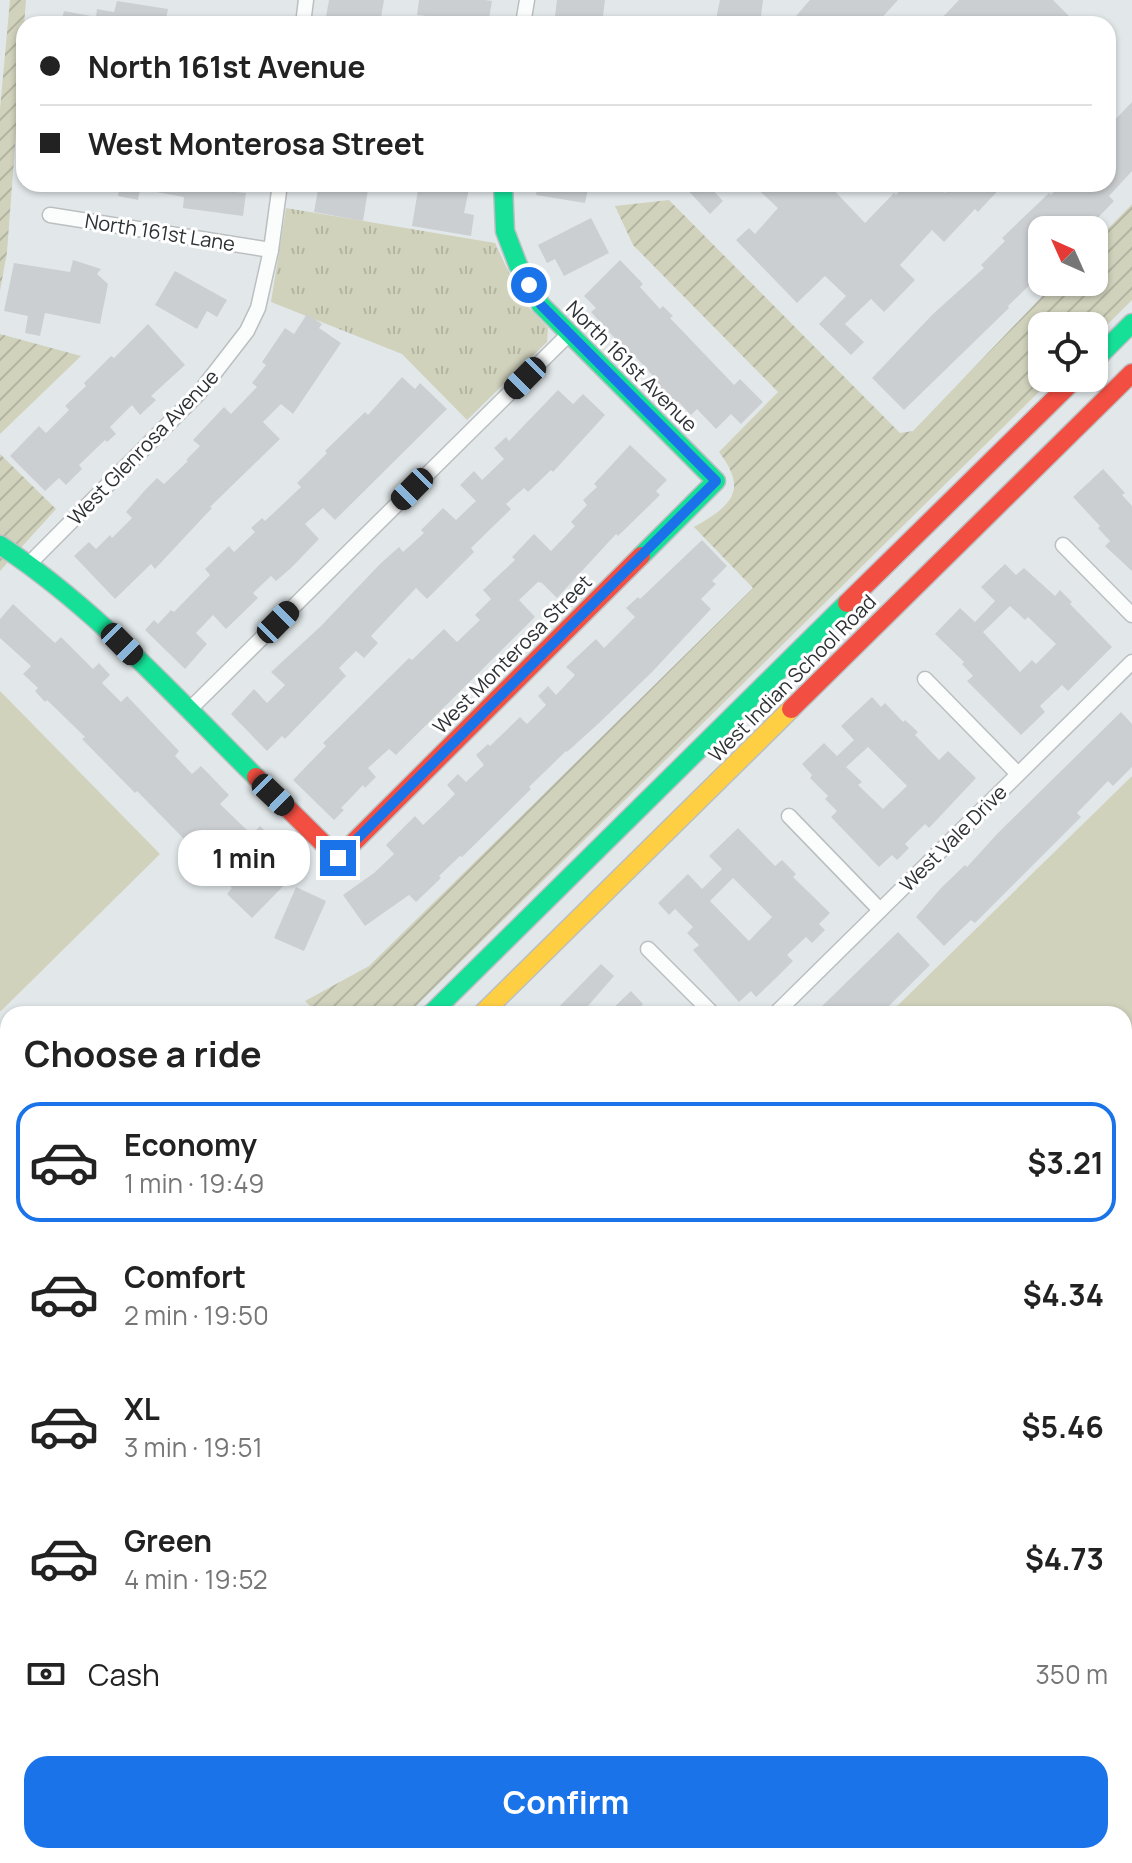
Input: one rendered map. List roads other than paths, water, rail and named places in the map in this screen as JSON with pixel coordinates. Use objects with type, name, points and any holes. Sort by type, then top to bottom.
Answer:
[{"type":"main road","name":"North 161st Avenue","points":[[503,192],[505,231],[518,265],[541,305],[716,481]]},
{"type":"main road","points":[[1108,347],[1132,323]]},
{"type":"main road","name":"West Indian School Road","points":[[490,1006],[1132,373]]},
{"type":"main road","name":"West Indian School Road","points":[[439,1006],[1062,392]]},
{"type":"main road","name":"West Monterosa Street","points":[[188,711],[338,858],[716,481]]},
{"type":"main road","points":[[0,545],[86,609],[188,711]]},
{"type":"street","name":"West Glenrosa Avenue","points":[[29,564],[199,393],[247,331],[258,308],[271,250],[279,192]]},
{"type":"street","name":"North 161st Lane","points":[[50,215],[271,250]]},
{"type":"street","points":[[188,711],[570,333]]},
{"type":"street","points":[[1063,545],[1132,615]]},
{"type":"street","name":"West Vale Drive","points":[[783,1006],[1132,662]]},
{"type":"street","points":[[925,679],[1018,774]]},
{"type":"street","points":[[789,816],[880,910]]},
{"type":"street","points":[[648,949],[705,1006]]}]
